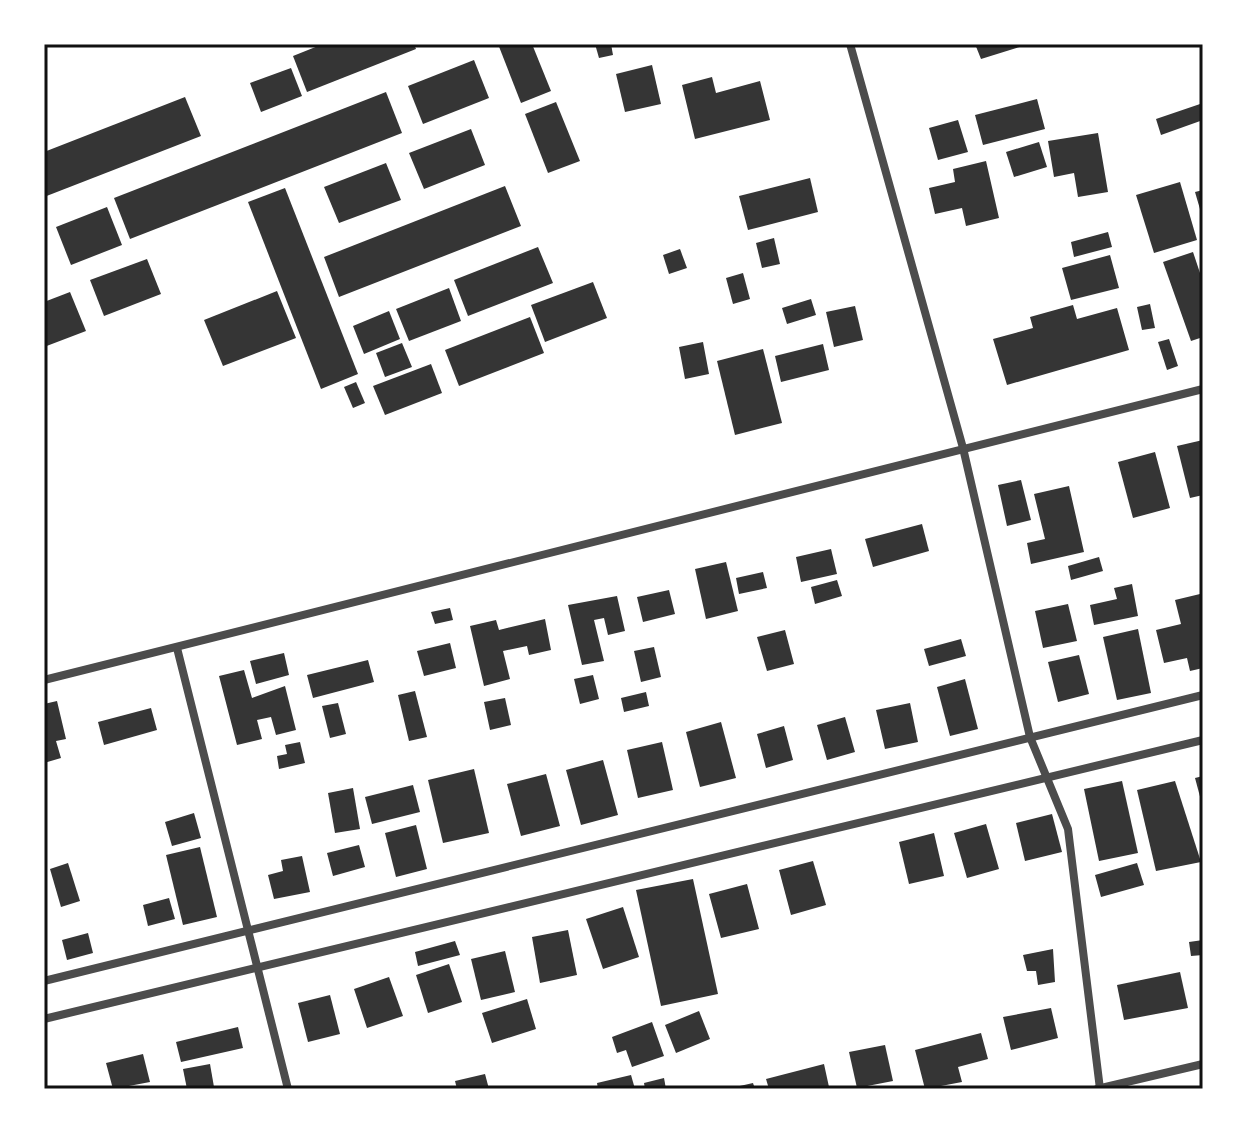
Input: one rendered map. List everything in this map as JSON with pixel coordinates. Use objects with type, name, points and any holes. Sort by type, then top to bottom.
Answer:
[{"type":"street","points":[[850,44],[963,448],[1030,737],[1061,805],[1071,843],[1099,1089],[1203,1064]]},
{"type":"street","points":[[44,680],[1203,389]]},
{"type":"street","points":[[177,648],[288,1089]]},
{"type":"street","points":[[44,981],[249,927],[1203,695]]},
{"type":"street","points":[[44,1019],[1203,740]]},
{"type":"building","points":[[323,44],[414,44],[416,49],[307,92],[293,56]]},
{"type":"building","points":[[498,44],[532,44],[551,91],[521,103]]},
{"type":"building","points":[[595,44],[611,44],[613,55],[599,58]]},
{"type":"building","points":[[975,44],[1026,44],[1026,45],[981,59]]},
{"type":"building","points":[[474,60],[489,98],[423,124],[408,86]]},
{"type":"building","points":[[652,65],[661,104],[625,112],[616,74]]},
{"type":"building","points":[[291,68],[302,96],[261,112],[250,83]]},
{"type":"building","points":[[712,77],[716,93],[760,81],[770,120],[695,139],[682,85]]},
{"type":"building","points":[[386,92],[402,133],[130,239],[114,198]]},
{"type":"building","points":[[185,97],[201,136],[44,197],[44,152]]},
{"type":"building","points":[[1037,99],[1045,129],[983,145],[975,115]]},
{"type":"building","points":[[556,102],[580,161],[548,173],[525,114]]},
{"type":"building","points":[[1203,103],[1203,120],[1161,135],[1156,119]]},
{"type":"building","points":[[958,120],[968,152],[938,160],[929,128]]},
{"type":"building","points":[[471,129],[485,165],[424,189],[409,153]]},
{"type":"building","points":[[1098,133],[1108,192],[1078,197],[1074,173],[1054,177],[1048,141]]},
{"type":"building","points":[[1039,142],[1047,167],[1014,177],[1006,152]]},
{"type":"building","points":[[986,161],[999,218],[966,226],[962,208],[935,214],[929,188],[955,182],[953,169]]},
{"type":"building","points":[[386,163],[401,200],[339,223],[324,187]]},
{"type":"building","points":[[810,178],[818,212],[748,230],[739,196]]},
{"type":"building","points":[[1180,182],[1197,240],[1154,253],[1136,195]]},
{"type":"building","points":[[505,186],[521,226],[339,297],[324,257]]},
{"type":"building","points":[[285,188],[358,374],[321,389],[248,202]]},
{"type":"building","points":[[1203,190],[1203,216],[1202,216],[1195,192]]},
{"type":"building","points":[[107,207],[122,245],[71,265],[56,227]]},
{"type":"building","points":[[1108,232],[1112,247],[1074,257],[1071,242]]},
{"type":"building","points":[[774,238],[780,264],[762,268],[756,243]]},
{"type":"building","points":[[538,247],[553,283],[468,316],[454,280]]},
{"type":"building","points":[[680,249],[687,268],[669,274],[663,255]]},
{"type":"building","points":[[1193,252],[1203,282],[1203,337],[1191,341],[1163,262]]},
{"type":"building","points":[[1110,255],[1119,288],[1071,300],[1062,268]]},
{"type":"building","points":[[147,259],[161,294],[104,316],[90,280]]},
{"type":"building","points":[[743,273],[750,299],[733,304],[726,278]]},
{"type":"building","points":[[593,282],[607,318],[545,342],[531,305]]},
{"type":"building","points":[[449,288],[461,321],[409,341],[396,309]]},
{"type":"building","points":[[277,291],[296,338],[223,366],[204,320]]},
{"type":"building","points":[[70,292],[86,331],[44,347],[44,302]]},
{"type":"building","points":[[811,299],[816,315],[787,324],[782,308]]},
{"type":"building","points":[[1150,304],[1155,328],[1142,330],[1137,307]]},
{"type":"building","points":[[1073,305],[1077,319],[1117,308],[1129,350],[1007,385],[993,339],[1033,328],[1030,317]]},
{"type":"building","points":[[855,306],[863,340],[834,347],[826,312]]},
{"type":"building","points":[[389,311],[400,339],[364,354],[353,326]]},
{"type":"building","points":[[530,317],[544,353],[459,386],[445,350]]},
{"type":"building","points":[[1169,339],[1178,366],[1167,370],[1158,342]]},
{"type":"building","points":[[703,342],[709,374],[685,379],[679,347]]},
{"type":"building","points":[[402,343],[412,367],[385,377],[376,353]]},
{"type":"building","points":[[823,344],[829,370],[781,382],[775,356]]},
{"type":"building","points":[[763,349],[782,423],[735,435],[717,361]]},
{"type":"building","points":[[431,364],[442,393],[385,415],[373,386]]},
{"type":"building","points":[[356,382],[365,403],[353,408],[344,387]]},
{"type":"building","points":[[1203,440],[1203,495],[1190,498],[1177,446]]},
{"type":"building","points":[[1155,452],[1170,508],[1133,518],[1118,462]]},
{"type":"building","points":[[1021,480],[1031,520],[1007,526],[998,485]]},
{"type":"building","points":[[1069,486],[1084,552],[1031,564],[1027,543],[1045,539],[1034,494]]},
{"type":"building","points":[[922,524],[929,551],[873,567],[865,539]]},
{"type":"building","points":[[831,549],[837,574],[801,582],[796,557]]},
{"type":"building","points":[[1099,557],[1103,571],[1071,580],[1068,566]]},
{"type":"building","points":[[726,562],[738,611],[706,619],[695,569]]},
{"type":"building","points":[[763,572],[767,588],[739,594],[736,578]]},
{"type":"building","points":[[837,580],[842,596],[815,604],[811,587]]},
{"type":"building","points":[[1132,584],[1138,616],[1094,625],[1090,605],[1117,599],[1114,588]]},
{"type":"building","points":[[669,590],[675,614],[643,622],[637,597]]},
{"type":"building","points":[[1200,594],[1203,668],[1190,671],[1187,658],[1164,663],[1156,630],[1181,624],[1175,600]]},
{"type":"building","points":[[617,596],[625,631],[608,635],[604,618],[594,620],[604,661],[582,665],[568,605]]},
{"type":"building","points":[[1068,604],[1077,641],[1043,648],[1035,611]]},
{"type":"building","points":[[450,608],[453,620],[435,624],[431,612]]},
{"type":"building","points":[[545,619],[551,650],[529,655],[527,646],[503,651],[510,679],[484,686],[470,626],[496,620],[499,630]]},
{"type":"building","points":[[1138,629],[1151,693],[1117,700],[1103,637]]},
{"type":"building","points":[[785,630],[794,664],[767,671],[757,637]]},
{"type":"building","points":[[961,639],[966,656],[929,666],[924,649]]},
{"type":"building","points":[[450,643],[456,668],[424,676],[417,651]]},
{"type":"building","points":[[654,647],[661,677],[641,682],[634,651]]},
{"type":"building","points":[[284,653],[289,675],[256,684],[250,661]]},
{"type":"building","points":[[1079,655],[1089,694],[1058,702],[1048,662]]},
{"type":"building","points":[[368,660],[374,682],[313,698],[307,675]]},
{"type":"building","points":[[244,670],[252,698],[285,686],[296,730],[276,735],[271,717],[257,720],[262,739],[237,745],[219,676]]},
{"type":"building","points":[[593,675],[599,699],[580,704],[574,679]]},
{"type":"building","points":[[965,679],[978,729],[950,736],[937,687]]},
{"type":"building","points":[[415,691],[427,737],[409,741],[398,695]]},
{"type":"building","points":[[646,692],[649,706],[624,712],[621,698]]},
{"type":"building","points":[[505,698],[511,725],[490,730],[484,702]]},
{"type":"building","points":[[57,701],[66,739],[56,741],[61,758],[44,763],[44,704]]},
{"type":"building","points":[[338,703],[346,734],[330,738],[322,706]]},
{"type":"building","points":[[910,703],[918,742],[885,749],[876,710]]},
{"type":"building","points":[[151,708],[157,730],[104,745],[98,722]]},
{"type":"building","points":[[845,717],[855,752],[827,760],[817,725]]},
{"type":"building","points":[[721,722],[736,778],[700,787],[686,732]]},
{"type":"building","points":[[784,726],[793,760],[766,768],[757,734]]},
{"type":"building","points":[[300,742],[305,763],[279,769],[277,756],[287,754],[285,745]]},
{"type":"building","points":[[662,742],[673,790],[638,798],[627,750]]},
{"type":"building","points":[[603,760],[618,815],[581,825],[566,770]]},
{"type":"building","points":[[474,769],[489,833],[443,843],[428,780]]},
{"type":"building","points":[[546,774],[560,826],[521,836],[507,784]]},
{"type":"building","points":[[1203,776],[1203,804],[1202,804],[1195,778]]},
{"type":"building","points":[[1122,781],[1138,853],[1099,861],[1084,789]]},
{"type":"building","points":[[1175,781],[1201,862],[1156,871],[1137,790]]},
{"type":"building","points":[[413,785],[420,812],[372,824],[365,797]]},
{"type":"building","points":[[353,788],[360,829],[335,833],[328,793]]},
{"type":"building","points":[[194,813],[201,838],[172,846],[165,822]]},
{"type":"building","points":[[1052,814],[1062,852],[1025,861],[1016,823]]},
{"type":"building","points":[[986,824],[999,869],[967,878],[954,833]]},
{"type":"building","points":[[416,825],[427,869],[396,877],[385,833]]},
{"type":"building","points":[[934,833],[944,876],[909,884],[899,842]]},
{"type":"building","points":[[359,845],[365,867],[333,876],[327,853]]},
{"type":"building","points":[[200,847],[217,917],[183,925],[166,855]]},
{"type":"building","points":[[302,856],[310,892],[274,899],[268,875],[283,871],[281,860]]},
{"type":"building","points":[[813,861],[826,905],[791,915],[779,870]]},
{"type":"building","points":[[68,863],[80,901],[61,907],[50,869]]},
{"type":"building","points":[[1137,863],[1144,885],[1101,897],[1095,875]]},
{"type":"building","points":[[693,879],[718,994],[661,1006],[636,890]]},
{"type":"building","points":[[747,884],[759,929],[721,938],[709,894]]},
{"type":"building","points":[[169,898],[175,919],[148,926],[143,905]]},
{"type":"building","points":[[623,907],[639,957],[603,969],[586,919]]},
{"type":"building","points":[[568,930],[577,975],[540,983],[532,937]]},
{"type":"building","points":[[88,933],[93,953],[67,960],[62,940]]},
{"type":"building","points":[[1203,940],[1203,955],[1191,956],[1189,942]]},
{"type":"building","points":[[455,941],[460,955],[418,966],[415,952]]},
{"type":"building","points":[[1053,949],[1055,982],[1038,985],[1036,971],[1027,971],[1023,955]]},
{"type":"building","points":[[505,951],[515,992],[481,1000],[471,959]]},
{"type":"building","points":[[449,964],[462,1002],[428,1013],[416,975]]},
{"type":"building","points":[[1180,972],[1188,1008],[1124,1020],[1117,985]]},
{"type":"building","points":[[389,977],[403,1016],[367,1028],[354,989]]},
{"type":"building","points":[[330,995],[340,1034],[308,1042],[298,1003]]},
{"type":"building","points":[[527,999],[536,1029],[492,1043],[482,1013]]},
{"type":"building","points":[[1051,1008],[1058,1038],[1011,1050],[1003,1017]]},
{"type":"building","points":[[699,1011],[710,1039],[676,1053],[665,1025]]},
{"type":"building","points":[[652,1022],[664,1056],[632,1067],[626,1050],[617,1053],[612,1037]]},
{"type":"building","points":[[238,1027],[243,1048],[181,1062],[176,1042]]},
{"type":"building","points":[[981,1033],[988,1059],[958,1067],[962,1082],[925,1089],[915,1050]]},
{"type":"building","points":[[885,1045],[893,1081],[857,1088],[849,1052]]},
{"type":"building","points":[[143,1054],[150,1082],[113,1089],[106,1063]]},
{"type":"building","points":[[210,1064],[214,1087],[187,1089],[183,1069]]},
{"type":"building","points":[[824,1064],[829,1087],[769,1089],[766,1079]]},
{"type":"building","points":[[485,1074],[489,1089],[457,1089],[455,1081]]},
{"type":"building","points":[[631,1075],[635,1089],[598,1089],[597,1083]]},
{"type":"building","points":[[664,1078],[666,1089],[645,1089],[644,1083]]},
{"type":"building","points":[[753,1083],[755,1089],[731,1089],[731,1088]]}]
